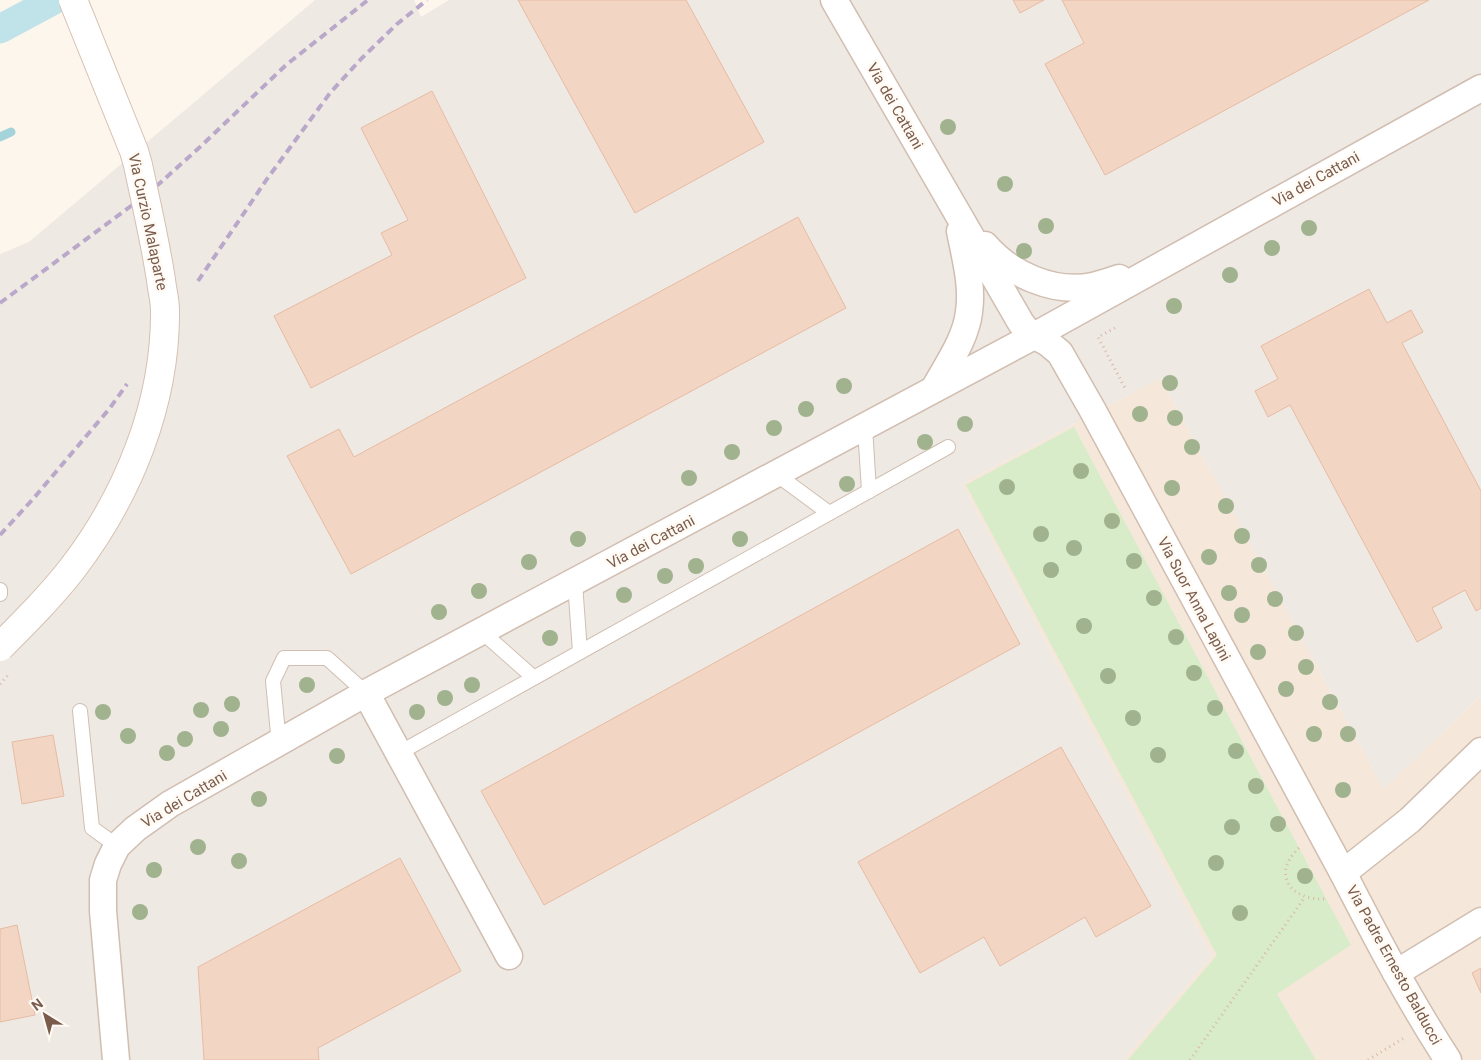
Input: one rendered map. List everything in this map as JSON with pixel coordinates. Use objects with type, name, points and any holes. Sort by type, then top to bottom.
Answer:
[{"type":"street","name":"Via Curzio Malaparte","points":[[0,647],[47,600],[72,569],[115,503],[143,439],[160,365],[165,309],[157,255],[138,164],[73,0]]},
{"type":"street","name":"Via dei Cattani","points":[[834,0],[1021,323],[1034,336]]},
{"type":"street","name":"Via dei Cattani","points":[[116,1060],[102,894],[103,880],[108,864],[118,846],[135,829],[170,804],[279,744],[366,693],[1034,336],[1481,88]]},
{"type":"street","name":"Via dei Cattani","points":[[956,212],[995,257],[1004,264],[1025,276],[1050,285],[1092,286],[1152,270]]},
{"type":"street","name":"Via dei Cattani","points":[[934,389],[959,343],[969,312],[970,291],[967,264],[956,212]]},
{"type":"street","name":"Via Suor Anna Lapini","points":[[1034,336],[1048,343],[1060,353],[1343,873]]},
{"type":"street","points":[[366,693],[509,956]]},
{"type":"street","name":"Via Padre Ernesto Balducci","points":[[1448,1060],[1396,973],[1343,873],[1410,820],[1481,751]]},
{"type":"street","points":[[1396,973],[1481,921]]},
{"type":"lane","points":[[865,427],[868,491]]},
{"type":"lane","points":[[399,753],[948,447]]},
{"type":"lane","points":[[776,474],[829,513]]},
{"type":"lane","points":[[575,583],[580,652]]},
{"type":"lane","points":[[482,632],[534,677]]},
{"type":"lane","points":[[279,744],[273,681],[284,658],[327,658],[366,693]]},
{"type":"lane","points":[[80,711],[92,828],[118,846]]},
{"type":"path","points":[[1115,328],[1098,337],[1126,390]]},
{"type":"path","points":[[1303,844],[1287,862],[1288,882],[1295,892],[1305,897],[1332,898]]},
{"type":"path","points":[[1190,1060],[1305,897]]},
{"type":"path","points":[[1368,1060],[1408,1036]]},
{"type":"shaded area","points":[[315,0],[414,0],[421,17],[449,0],[1481,0],[1481,695],[1384,789],[1160,378],[962,484],[1212,956],[1123,1060],[0,1060],[0,254],[29,242]]},
{"type":"shaded area","points":[[1160,378],[1384,789],[1481,695],[1481,1060],[1123,1060],[1212,956],[962,484]]},
{"type":"green space","points":[[1074,427],[1351,945],[1277,994],[1316,1060],[1128,1060],[1217,955],[966,485]]},
{"type":"building","points":[[518,0],[686,0],[764,142],[635,213]]},
{"type":"building","points":[[1013,0],[1044,0],[1020,13]]},
{"type":"building","points":[[1062,0],[1429,0],[1105,175],[1045,64],[1084,43]]},
{"type":"building","points":[[432,91],[526,278],[311,388],[274,316],[392,255],[381,233],[408,220],[361,128]]},
{"type":"building","points":[[798,217],[846,308],[351,574],[287,456],[339,429],[354,457]]},
{"type":"building","points":[[1369,289],[1387,323],[1411,310],[1423,332],[1402,343],[1481,491],[1481,608],[1476,611],[1465,590],[1432,608],[1442,628],[1417,642],[1290,405],[1268,417],[1255,391],[1278,379],[1261,346]]},
{"type":"building","points":[[958,529],[1020,644],[544,905],[481,791]]},
{"type":"building","points":[[53,735],[64,796],[22,804],[12,742]]},
{"type":"building","points":[[1061,747],[1151,906],[1096,937],[1085,917],[1000,966],[984,937],[920,973],[858,862]]},
{"type":"building","points":[[400,858],[461,971],[318,1048],[319,1060],[204,1060],[198,967]]},
{"type":"building","points":[[17,925],[35,1015],[0,1022],[0,929]]},
{"type":"building","points":[[1481,968],[1481,993],[1472,973]]},
{"type":"waterway","points":[[0,29],[54,0]]},
{"type":"waterway","points":[[0,137],[11,132]]},
{"type":"railway","points":[[0,303],[160,183],[286,65],[368,0]]},
{"type":"railway","points":[[198,281],[267,179],[330,93],[397,24],[427,0]]},
{"type":"railway","points":[[0,535],[110,408],[127,384]]}]
